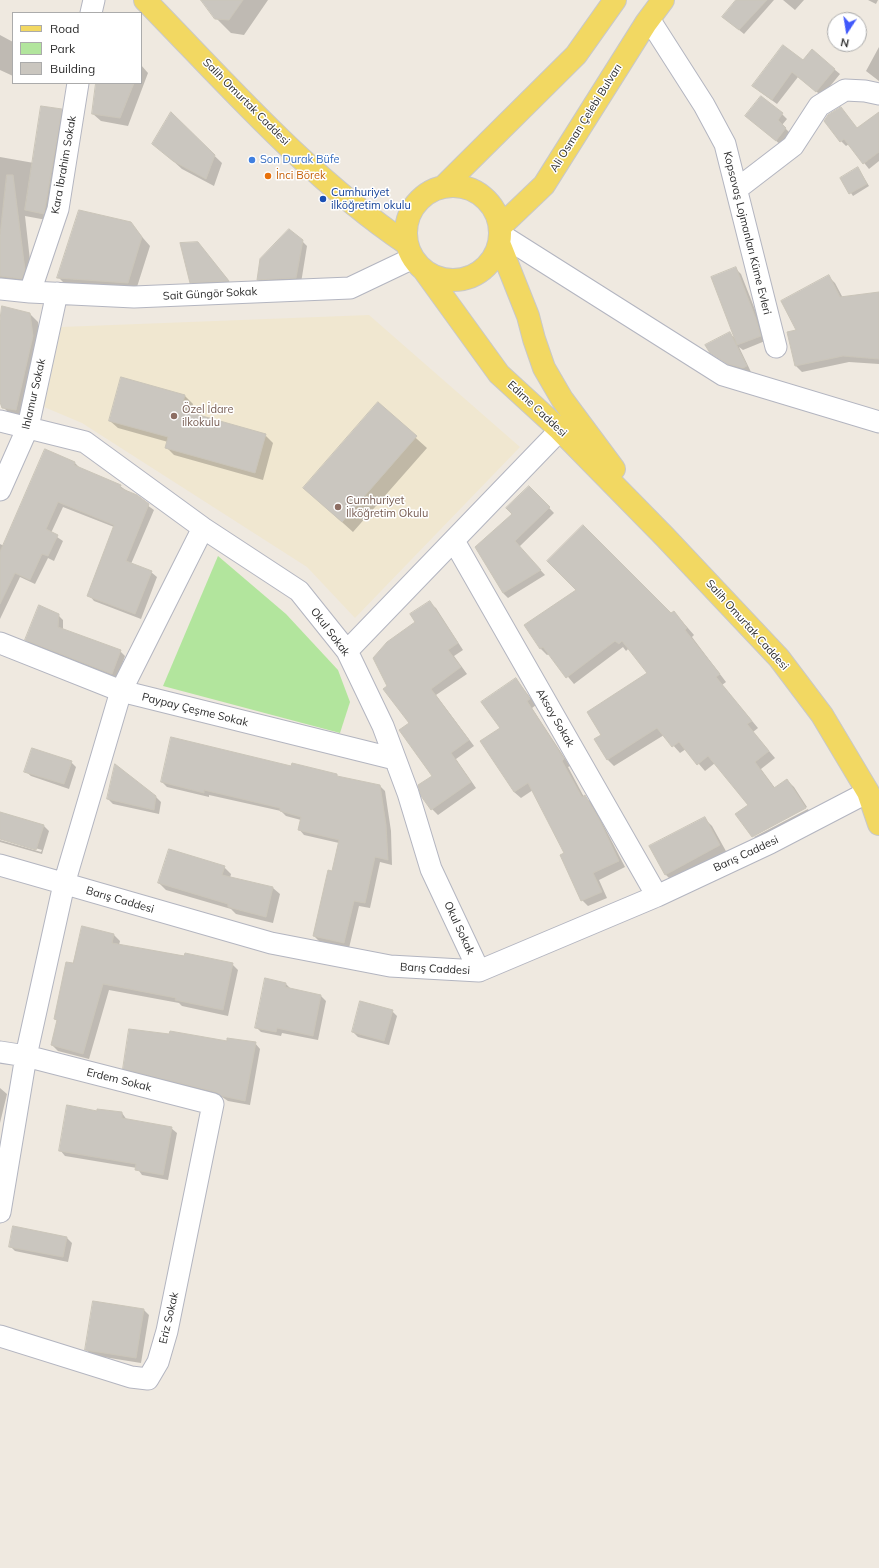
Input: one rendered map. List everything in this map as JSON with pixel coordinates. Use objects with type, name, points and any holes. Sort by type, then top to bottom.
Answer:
[{"type":"main road","name":"Salih Omurtak Caddesi","points":[[145,0],[280,138],[415,257]]},
{"type":"main road","points":[[444,187],[576,55],[615,0]]},
{"type":"main road","name":"Ali Osman Çelebi Bulvarı","points":[[500,235],[544,185],[649,19],[663,0]]},
{"type":"main road","points":[[500,235],[493,258],[483,270],[469,277],[453,280],[437,277],[415,257],[406,229],[410,214],[418,202],[429,192],[444,187],[458,186],[473,190],[486,199],[495,212],[500,235],[544,368],[562,399],[665,537]]},
{"type":"main road","name":"Edirne Caddesi","points":[[415,257],[499,374],[560,430],[665,537]]},
{"type":"main road","name":"Salih Omurtak Caddesi","points":[[665,537],[779,658],[822,715],[868,792],[879,824]]},
{"type":"street","points":[[91,12],[94,0]]},
{"type":"street","name":"Kopsavaş Lojmanları Küme Evleri","points":[[649,19],[704,105],[725,144],[776,347]]},
{"type":"street","name":"Kara İbrahim Sokak","points":[[30,292],[58,209],[78,84]]},
{"type":"street","points":[[737,189],[793,146],[819,106],[845,90],[865,91],[879,94]]},
{"type":"street","points":[[500,235],[723,375],[879,422]]},
{"type":"street","name":"Sait Güngör Sokak","points":[[0,289],[30,292],[134,297],[350,288],[415,257]]},
{"type":"street","name":"Ihlamur Sokak","points":[[0,490],[28,427],[57,293]]},
{"type":"street","name":"Okul Sokak","points":[[0,421],[84,442],[203,528],[299,591],[346,651],[383,726],[408,793],[431,869],[479,971]]},
{"type":"street","points":[[346,651],[560,430]]},
{"type":"street","points":[[0,1212],[26,1056],[64,884],[121,691],[203,528]]},
{"type":"street","name":"Aksoy Sokak","points":[[454,541],[657,896]]},
{"type":"street","name":"Paypay Çeşme Sokak","points":[[0,643],[121,691],[395,759]]},
{"type":"street","name":"Barış Caddesi","points":[[0,865],[271,943],[390,966],[479,971],[657,896],[770,843],[868,792]]},
{"type":"street","name":"Erdem Sokak","points":[[0,1052],[26,1056],[213,1104]]},
{"type":"street","name":"Eriz Sokak","points":[[0,1336],[131,1377],[148,1379],[158,1362],[167,1331],[213,1104]]},
{"type":"shaded area","name":"Cumhuriyet İlköğretim Okulu","points":[[369,315],[520,447],[355,618],[307,567],[82,423],[44,407],[61,327]]},
{"type":"green space","points":[[218,556],[286,614],[338,670],[350,702],[340,733],[163,686]]},
{"type":"building","points":[[201,0],[243,0],[229,20],[215,19]]},
{"type":"building","points":[[736,0],[767,0],[739,30],[722,17]]},
{"type":"building","points":[[783,45],[803,60],[812,49],[835,69],[816,92],[792,72],[772,100],[752,86]]},
{"type":"building","points":[[96,84],[134,84],[120,118],[92,114]]},
{"type":"building","points":[[761,96],[783,113],[778,120],[786,128],[776,141],[745,116]]},
{"type":"building","points":[[41,106],[62,109],[44,214],[25,210]]},
{"type":"building","points":[[841,107],[857,128],[879,112],[879,152],[863,164],[844,139],[840,142],[824,121],[828,115]]},
{"type":"building","points":[[171,112],[215,155],[206,179],[173,161],[152,144]]},
{"type":"building","points":[[858,167],[867,184],[849,194],[840,178]]},
{"type":"building","points":[[7,175],[13,175],[25,270],[22,279],[0,276],[0,236]]},
{"type":"building","points":[[79,210],[131,222],[142,237],[128,283],[57,278]]},
{"type":"building","points":[[289,229],[303,240],[296,278],[257,280],[260,259]]},
{"type":"building","points":[[198,242],[229,281],[190,283],[180,243]]},
{"type":"building","points":[[736,267],[761,336],[737,345],[711,277]]},
{"type":"building","points":[[829,275],[840,297],[879,292],[879,359],[843,356],[795,366],[787,332],[796,330],[781,301]]},
{"type":"building","points":[[2,306],[30,313],[33,336],[16,410],[2,408],[0,402],[0,320]]},
{"type":"building","points":[[730,332],[747,366],[743,368],[728,364],[710,353],[705,345]]},
{"type":"building","points":[[121,377],[185,395],[181,410],[266,434],[255,473],[165,448],[168,437],[109,421]]},
{"type":"building","points":[[378,402],[417,436],[342,522],[303,488]]},
{"type":"building","points":[[45,449],[75,462],[74,465],[121,485],[120,488],[137,495],[149,504],[126,561],[152,571],[135,614],[87,596],[114,525],[58,502],[46,529],[58,535],[48,556],[42,554],[30,580],[15,573],[0,604],[0,552]]},
{"type":"building","points":[[529,486],[550,507],[515,541],[541,570],[503,593],[475,547],[512,514],[506,508]]},
{"type":"building","points":[[583,525],[671,613],[674,611],[687,628],[685,630],[720,674],[716,677],[752,721],[747,724],[769,751],[755,762],[774,788],[787,779],[806,808],[752,837],[735,814],[748,805],[708,756],[697,765],[679,742],[672,747],[657,728],[607,760],[594,739],[601,735],[587,712],[647,673],[622,641],[619,644],[615,641],[566,678],[543,647],[540,649],[524,625],[576,590],[547,561]]},
{"type":"building","points":[[430,601],[458,643],[448,650],[461,667],[431,689],[469,740],[451,753],[471,782],[431,810],[421,796],[418,785],[432,776],[399,730],[409,723],[383,689],[387,686],[373,658],[387,642],[415,622],[410,614]]},
{"type":"building","points":[[39,605],[59,614],[58,627],[121,650],[112,674],[25,640]]},
{"type":"building","points":[[516,678],[530,699],[527,701],[564,759],[562,761],[582,797],[585,795],[598,817],[619,861],[593,873],[602,892],[581,901],[560,855],[564,853],[528,783],[514,792],[480,741],[500,728],[481,702]]},
{"type":"building","points":[[171,737],[291,766],[292,763],[337,774],[337,776],[380,785],[386,825],[388,860],[375,857],[365,903],[354,901],[344,943],[313,936],[328,870],[332,871],[339,840],[298,830],[301,817],[280,811],[280,808],[204,790],[204,793],[161,782]]},
{"type":"building","points":[[32,748],[72,761],[64,784],[24,772]]},
{"type":"building","points":[[115,764],[156,796],[154,810],[107,799]]},
{"type":"building","points":[[0,812],[44,825],[36,850],[0,839]]},
{"type":"building","points":[[705,817],[720,845],[665,875],[649,846]]},
{"type":"building","points":[[169,849],[225,866],[222,875],[273,887],[266,917],[228,907],[228,904],[158,883]]},
{"type":"building","points":[[82,926],[114,934],[112,943],[184,956],[185,953],[233,963],[223,1010],[175,1000],[176,998],[103,984],[83,1054],[51,1045],[57,1020],[54,1019],[66,962],[73,963]]},
{"type":"building","points":[[265,978],[286,983],[285,987],[321,995],[313,1036],[277,1028],[276,1032],[255,1028]]},
{"type":"building","points":[[360,1001],[393,1010],[384,1041],[352,1032]]},
{"type":"building","points":[[129,1029],[169,1034],[170,1031],[227,1041],[227,1038],[256,1042],[245,1101],[222,1096],[216,1092],[123,1069]]},
{"type":"building","points":[[67,1105],[97,1111],[97,1109],[122,1112],[122,1118],[172,1127],[163,1175],[135,1170],[136,1164],[59,1151]]},
{"type":"building","points":[[13,1226],[67,1237],[63,1257],[9,1247]]},
{"type":"building","points":[[93,1301],[144,1309],[136,1358],[85,1350]]},
{"type":"place","name":"Son Durak Büfe","points":[[252,160]]},
{"type":"place","name":"İnci Börek","points":[[268,176]]},
{"type":"place","name":"Cumhuriyet ilköğretim okulu","points":[[323,199]]},
{"type":"place","name":"Özel İdare ilkokulu","points":[[174,416]]},
{"type":"place","name":"Cumhuriyet İlköğretim Okulu","points":[[338,507]]}]
